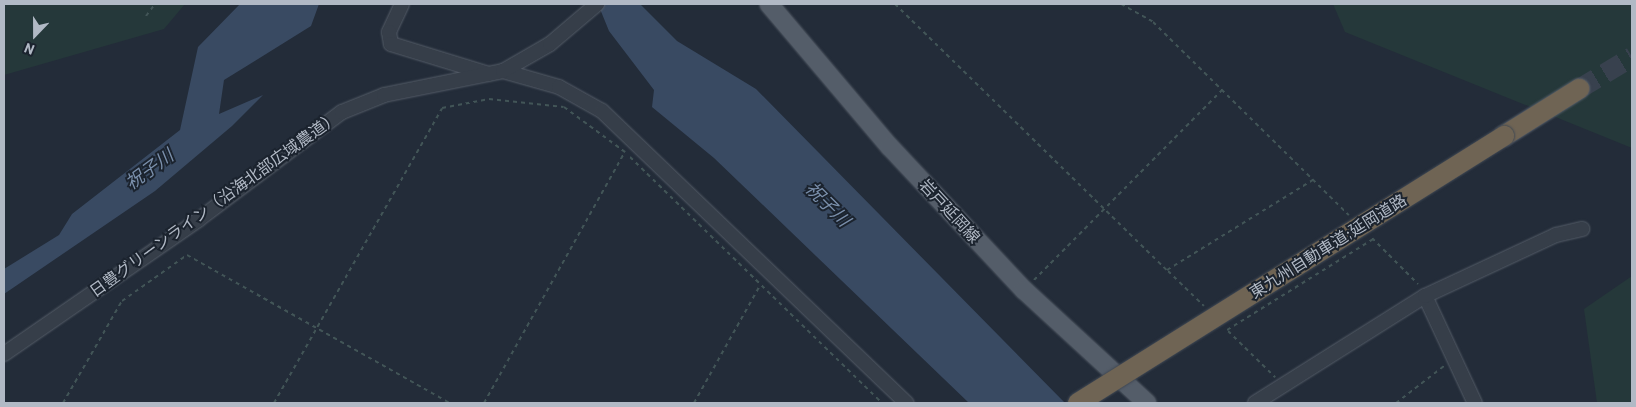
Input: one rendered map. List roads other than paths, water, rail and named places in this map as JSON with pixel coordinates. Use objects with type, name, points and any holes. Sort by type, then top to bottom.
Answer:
[{"type":"highway","name":"東九州自動車道;延岡道路","points":[[1078,403],[1579,89]]},
{"type":"main road","name":"岩戸延岡線","points":[[769,4],[890,147],[1024,290],[1147,403]]},
{"type":"street","points":[[402,4],[389,32],[391,44],[490,74]]},
{"type":"street","name":"日豊グリーンライン（沿海北部広域農道）","points":[[4,354],[198,220],[342,112],[384,95],[504,71],[524,61],[597,4]]},
{"type":"street","points":[[504,71],[559,87],[602,111],[907,403]]},
{"type":"street","points":[[1255,403],[1427,296],[1556,235],[1582,229]]},
{"type":"street","points":[[1427,296],[1475,403]]},
{"type":"water","name":"祝子川","points":[[240,4],[319,4],[311,26],[224,80],[219,114],[263,95],[232,126],[155,191],[4,294],[4,269],[59,235],[72,214],[180,130],[198,47]]},
{"type":"water","name":"祝子川","points":[[598,4],[640,4],[677,41],[756,89],[1065,403],[969,403],[714,158],[652,107],[654,90],[609,31]]},
{"type":"tunnel","points":[[1579,89],[1632,57]]}]
